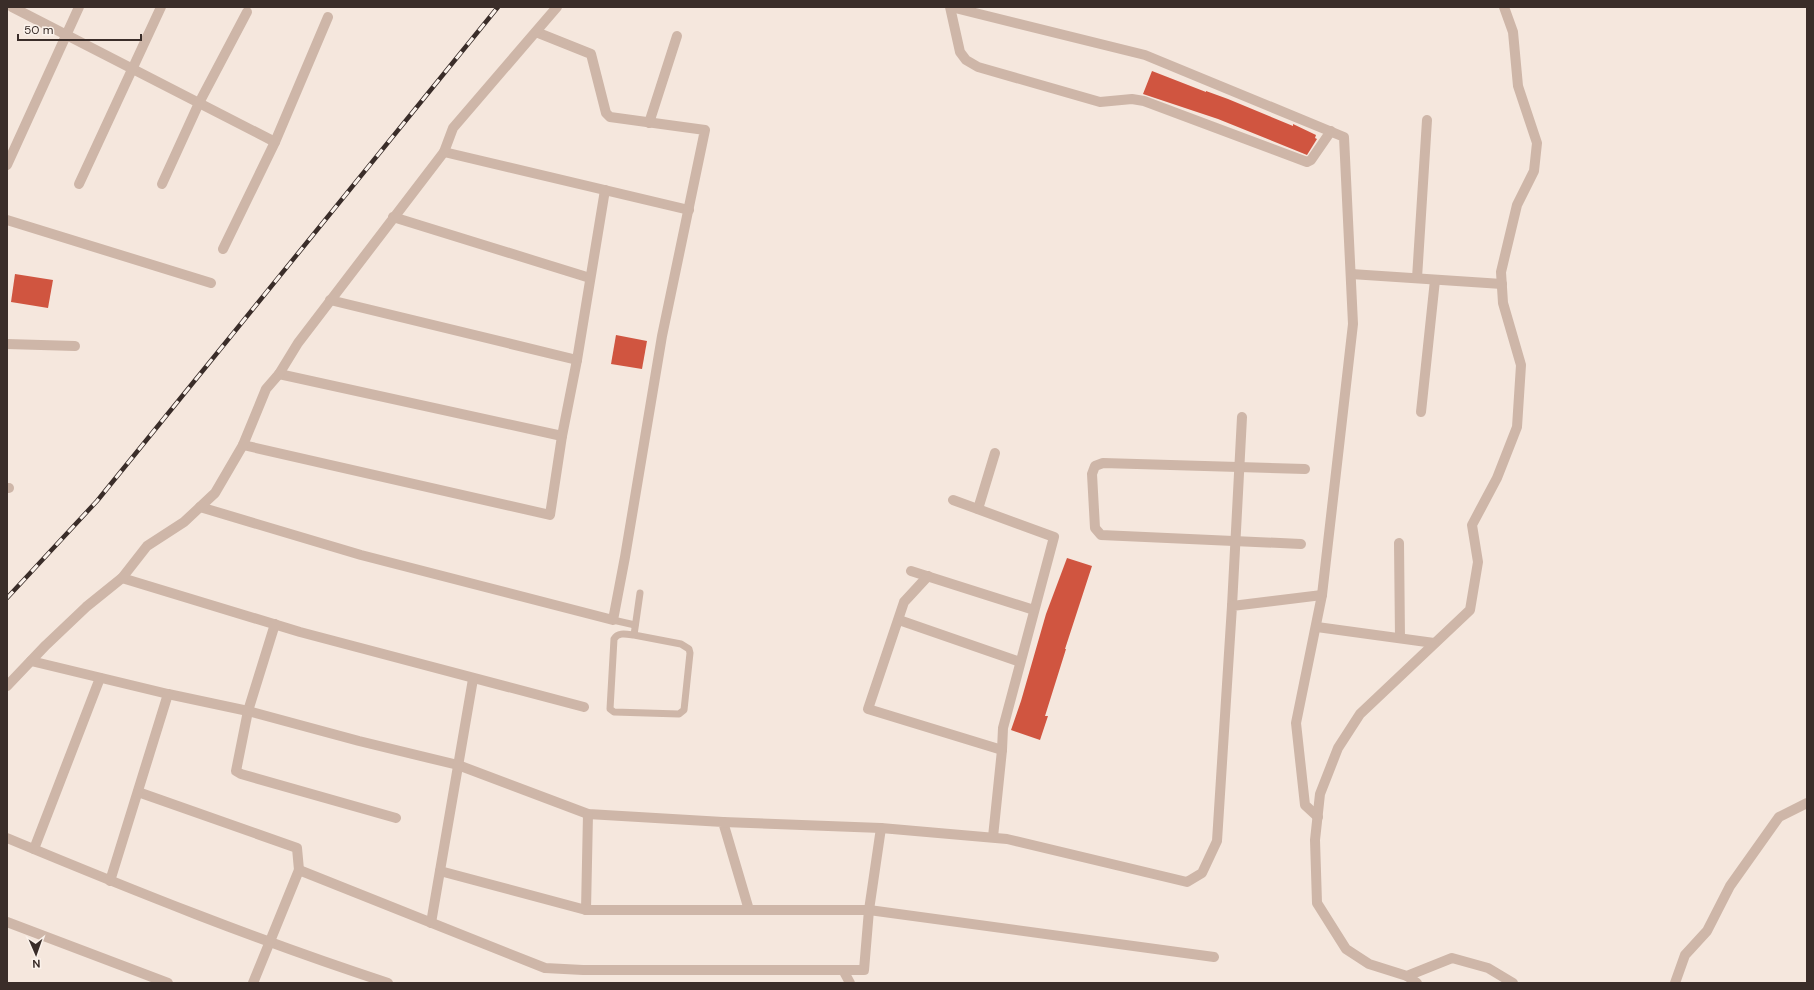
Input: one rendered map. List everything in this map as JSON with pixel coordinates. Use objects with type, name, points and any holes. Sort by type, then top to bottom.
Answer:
[{"type":"street","points":[[12,7],[275,142]]},
{"type":"street","points":[[7,165],[79,7]]},
{"type":"street","points":[[79,184],[161,7]]},
{"type":"street","points":[[7,686],[86,606],[122,578],[147,546],[184,522],[215,493],[243,445],[266,389],[279,374],[298,343],[444,152],[453,128],[557,7]]},
{"type":"street","points":[[1318,817],[1305,805],[1296,724],[1317,627],[1322,595],[1353,324],[1344,136],[1145,55],[950,7],[960,52],[966,60],[978,67],[1100,102],[1132,99],[1144,101],[1305,162],[1311,160],[1331,131]]},
{"type":"street","points":[[1417,983],[1407,976],[1369,964],[1346,949],[1317,903],[1316,840],[1320,794],[1338,748],[1360,714],[1470,610],[1478,562],[1472,525],[1497,478],[1517,427],[1521,366],[1503,303],[1501,272],[1517,205],[1534,171],[1537,143],[1518,86],[1513,32],[1504,7]]},
{"type":"street","points":[[162,184],[199,103],[247,12]]},
{"type":"street","points":[[223,249],[275,142],[328,17]]},
{"type":"street","points":[[200,507],[361,555],[613,620],[662,336],[705,130],[610,117],[606,113],[591,54],[536,32]]},
{"type":"street","points":[[649,123],[677,36]]},
{"type":"street","points":[[1417,278],[1427,120]]},
{"type":"street","points":[[444,152],[689,210]]},
{"type":"street","points":[[243,445],[550,515],[562,436],[577,360],[605,190]]},
{"type":"street","points":[[393,217],[590,278]]},
{"type":"street","points":[[7,220],[211,283]]},
{"type":"street","points":[[1351,274],[1502,284]]},
{"type":"street","points":[[1421,412],[1435,280]]},
{"type":"street","points":[[330,300],[577,360]]},
{"type":"street","points":[[7,344],[75,346]]},
{"type":"street","points":[[279,374],[562,436]]},
{"type":"street","points":[[31,661],[168,694],[248,711],[359,741],[458,765],[588,814],[723,822],[881,828],[993,837],[1007,839],[1187,882],[1202,873],[1217,841],[1242,417]]},
{"type":"street","points":[[978,509],[995,453]]},
{"type":"street","points":[[1301,544],[1235,542],[1099,534],[1095,528],[1092,474],[1095,466],[1103,463],[1305,469]]},
{"type":"street","points":[[953,500],[1054,537],[1003,728],[993,837]]},
{"type":"street","points":[[1399,544],[1400,638]]},
{"type":"street","points":[[911,571],[1034,610]]},
{"type":"street","points":[[928,576],[904,602],[868,709],[1002,750]]},
{"type":"street","points":[[122,578],[275,624],[473,679],[584,707]]},
{"type":"street","points":[[1232,606],[1322,595]]},
{"type":"street","points":[[899,620],[1020,662]]},
{"type":"street","points":[[275,624],[248,711],[236,768],[238,773],[396,818]]},
{"type":"street","points":[[1317,627],[1434,643]]},
{"type":"street","points":[[34,849],[100,678]]},
{"type":"street","points":[[432,923],[473,679]]},
{"type":"street","points":[[110,881],[168,694]]},
{"type":"street","points":[[138,792],[297,848],[299,870],[253,983]]},
{"type":"street","points":[[1675,983],[1685,955],[1707,931],[1730,886],[1779,817],[1807,803]]},
{"type":"street","points":[[586,910],[588,814]]},
{"type":"street","points":[[723,822],[749,910]]},
{"type":"street","points":[[299,870],[545,968],[584,970],[864,970],[869,910],[881,828]]},
{"type":"street","points":[[7,838],[110,881],[270,941],[388,983]]},
{"type":"street","points":[[440,871],[586,910],[869,910],[1214,957]]},
{"type":"street","points":[[7,922],[168,983]]},
{"type":"street","points":[[1407,976],[1452,958],[1488,968],[1513,983]]},
{"type":"street","points":[[843,970],[850,983]]},
{"type":"lane","points":[[634,635],[640,593]]},
{"type":"lane","points":[[613,620],[635,624]]},
{"type":"lane","points":[[620,634],[634,635],[681,644],[689,649],[690,653],[684,710],[679,714],[614,712],[611,710],[614,639],[616,635],[620,634]]},
{"type":"building","points":[[1152,71],[1228,99],[1293,126],[1293,124],[1316,135],[1315,138],[1317,139],[1307,155],[1218,119],[1143,94]]},
{"type":"building","points":[[15,274],[53,280],[48,308],[11,302]]},
{"type":"building","points":[[616,335],[647,341],[642,369],[611,364]]},
{"type":"building","points":[[1067,558],[1092,566],[1065,649],[1045,716],[1048,716],[1040,740],[1011,730],[1046,614]]},
{"type":"railway","points":[[7,598],[97,501],[498,7]]}]
